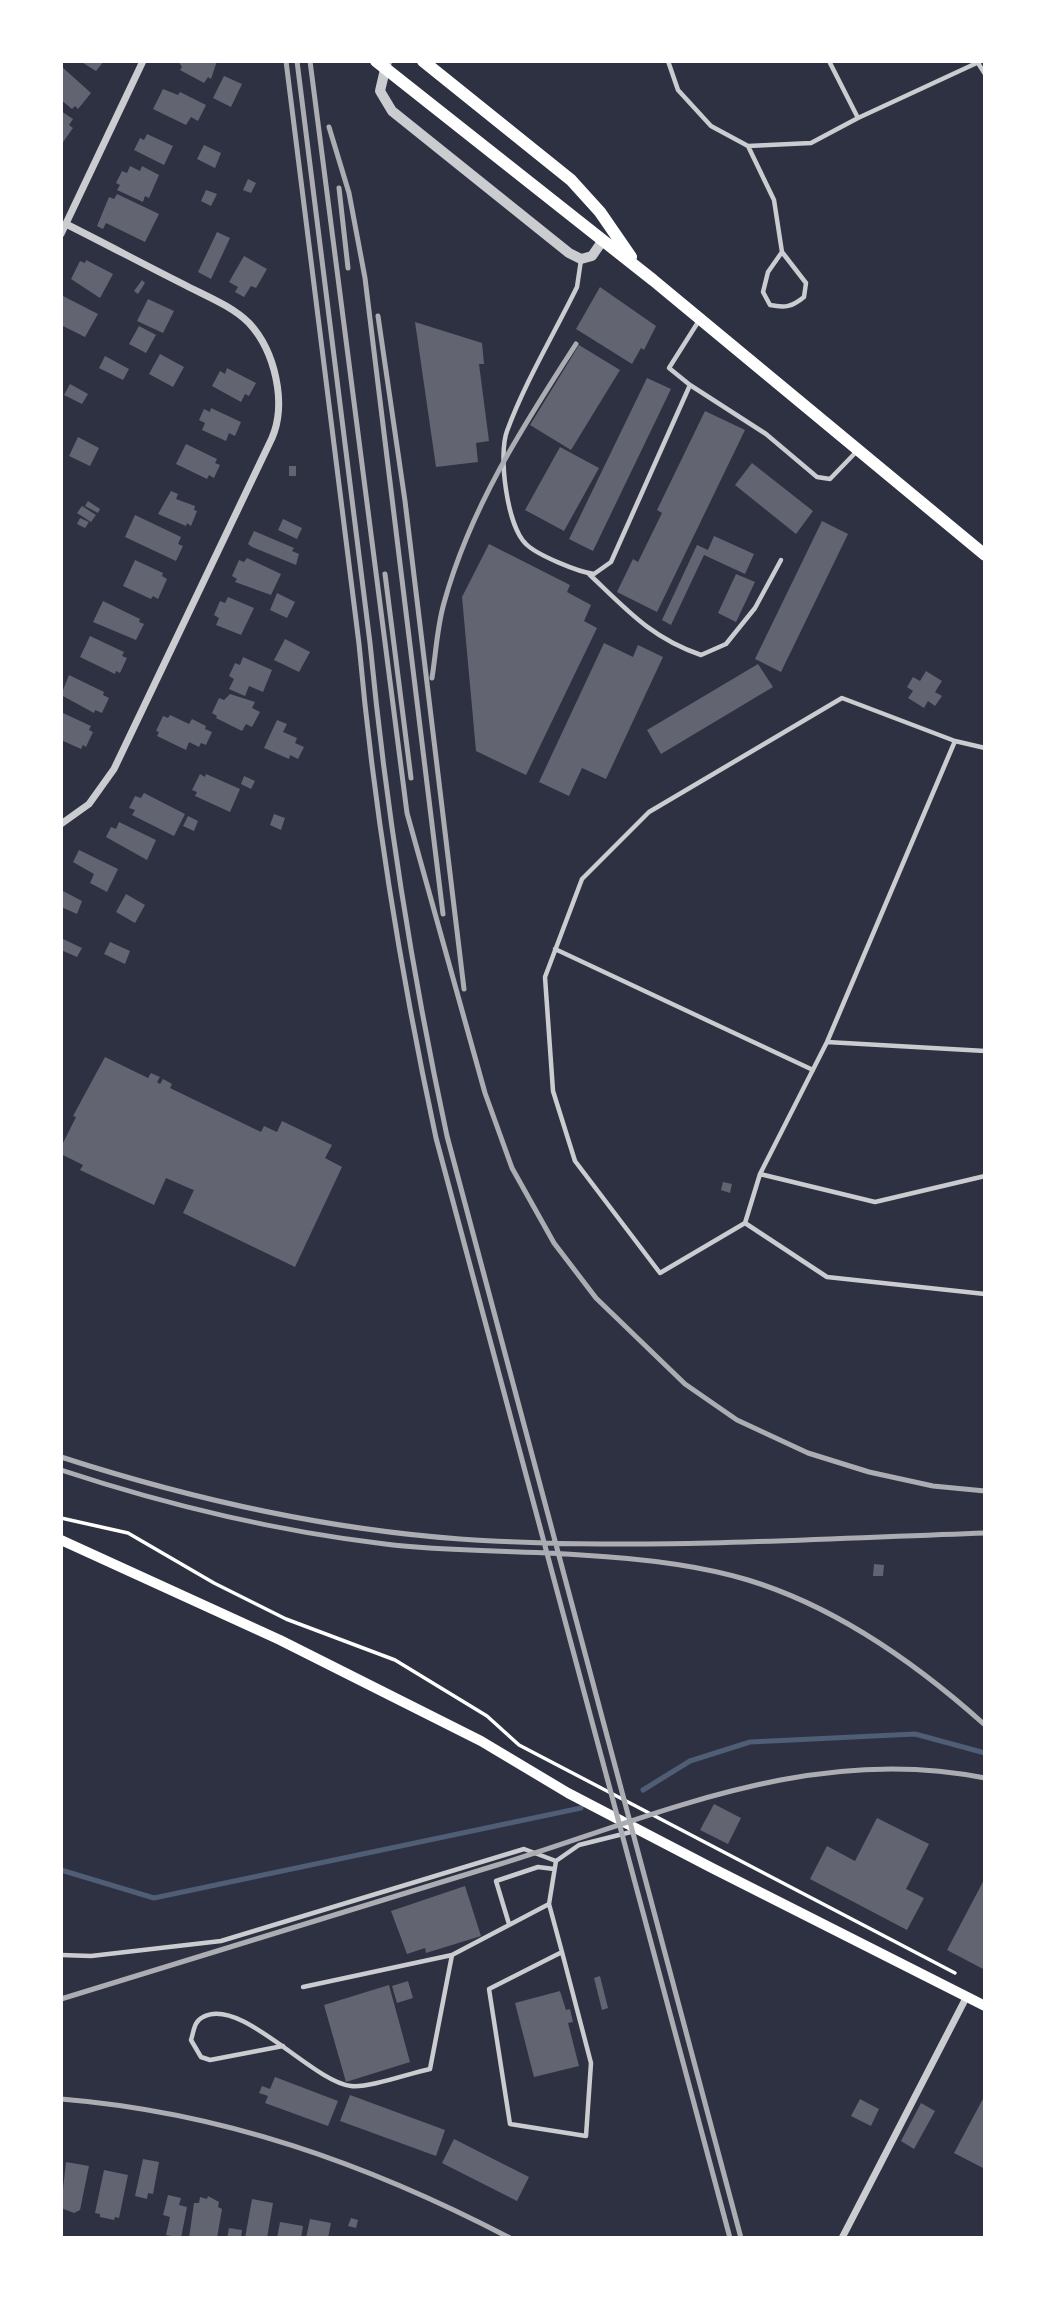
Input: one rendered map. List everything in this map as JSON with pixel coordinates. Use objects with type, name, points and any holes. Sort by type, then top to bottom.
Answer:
[{"type":"main road","points":[[376,61],[653,280],[985,555]]},
{"type":"main road","points":[[423,61],[571,180],[587,197],[629,255],[653,280]]},
{"type":"main road","points":[[62,1541],[280,1640],[481,1741],[569,1793],[985,2006]]},
{"type":"street","points":[[61,234],[144,61]]},
{"type":"street","points":[[387,61],[380,91],[392,111],[551,241],[581,259],[592,256],[603,240]]},
{"type":"street","points":[[61,824],[89,804],[114,769],[272,438],[279,414],[271,361],[261,339],[247,322],[222,305],[66,224]]},
{"type":"street","points":[[842,2238],[967,1996]]},
{"type":"lane","points":[[668,61],[678,90],[711,126],[748,146],[811,143],[858,118],[979,62],[985,74]]},
{"type":"lane","points":[[829,61],[858,118]]},
{"type":"lane","points":[[748,146],[774,200],[782,252],[806,283],[804,297],[794,305],[783,308],[770,305],[763,292],[768,272],[782,252]]},
{"type":"lane","points":[[581,259],[577,286],[506,433],[502,462],[514,525],[526,544],[589,573],[640,622],[671,644],[701,655],[726,644],[755,608],[781,560]]},
{"type":"lane","points":[[699,319],[669,368],[690,385],[766,434],[817,477],[830,479],[859,448]]},
{"type":"lane","points":[[589,573],[594,574],[611,562],[690,385]]},
{"type":"lane","points":[[955,741],[827,1042],[760,1174],[745,1223],[660,1273],[575,1161],[553,1091],[545,977],[582,879],[649,812],[842,698],[955,741],[985,748]]},
{"type":"lane","points":[[555,949],[813,1070]]},
{"type":"lane","points":[[827,1042],[985,1051]]},
{"type":"lane","points":[[760,1174],[875,1202],[985,1175]]},
{"type":"lane","points":[[745,1223],[827,1277],[985,1294]]},
{"type":"lane","points":[[562,1952],[489,1989],[510,2124],[586,2136],[591,2063],[562,1952],[549,1904],[554,1869],[556,1861],[592,1841],[643,1830]]},
{"type":"lane","points":[[61,1955],[91,1956],[221,1941],[524,1849],[556,1861]]},
{"type":"lane","points":[[509,1924],[496,1881],[538,1867],[554,1869]]},
{"type":"lane","points":[[303,1987],[452,1955],[549,1904]]},
{"type":"lane","points":[[283,2046],[210,2060],[201,2057],[191,2040],[196,2023],[204,2016],[215,2015],[244,2021],[283,2046],[329,2080],[352,2086],[430,2069],[452,1955]]},
{"type":"path","points":[[61,1518],[128,1533],[214,1583],[286,1619],[395,1660],[487,1716],[519,1745],[956,1973]]},
{"type":"building","points":[[80,61],[104,61],[96,71]]},
{"type":"building","points":[[178,61],[217,61],[211,79],[208,77],[204,83],[180,70],[182,67]]},
{"type":"building","points":[[61,66],[91,93],[78,109],[75,106],[72,109],[61,100]]},
{"type":"building","points":[[224,76],[242,84],[231,107],[213,98]]},
{"type":"building","points":[[163,89],[178,95],[180,92],[206,105],[198,121],[191,117],[186,125],[153,109]]},
{"type":"building","points":[[61,111],[73,119],[69,125],[73,128],[61,145]]},
{"type":"building","points":[[147,134],[173,146],[164,165],[134,150],[140,138],[144,140]]},
{"type":"building","points":[[204,145],[221,153],[215,168],[197,159]]},
{"type":"building","points":[[130,166],[140,171],[142,166],[159,175],[149,198],[145,196],[143,202],[117,190],[120,185],[116,183],[122,171],[127,173]]},
{"type":"building","points":[[248,179],[256,183],[251,193],[243,190]]},
{"type":"building","points":[[206,190],[217,194],[211,206],[201,201]]},
{"type":"building","points":[[117,194],[159,214],[145,242],[106,223],[103,229],[97,226],[109,197],[114,199]]},
{"type":"building","points":[[217,232],[230,238],[211,279],[198,272]]},
{"type":"building","points":[[244,256],[267,269],[256,288],[251,286],[244,297],[235,292],[238,287],[229,282]]},
{"type":"building","points":[[86,260],[113,274],[100,298],[71,279],[80,261],[85,263]]},
{"type":"building","points":[[142,280],[145,283],[138,294],[134,291]]},
{"type":"building","points":[[600,287],[656,326],[644,350],[641,348],[632,364],[576,329]]},
{"type":"building","points":[[63,296],[98,314],[85,337],[61,325]]},
{"type":"building","points":[[148,299],[174,311],[163,333],[137,321]]},
{"type":"building","points":[[415,322],[482,343],[484,364],[479,364],[489,441],[476,443],[478,462],[436,467]]},
{"type":"building","points":[[139,326],[156,335],[146,353],[129,344]]},
{"type":"building","points":[[579,345],[620,370],[571,450],[530,425]]},
{"type":"building","points":[[160,354],[184,367],[173,387],[149,374]]},
{"type":"building","points":[[105,356],[129,369],[123,380],[99,368]]},
{"type":"building","points":[[227,368],[256,383],[249,396],[245,394],[241,402],[212,386],[220,371],[225,374]]},
{"type":"building","points":[[647,378],[671,389],[593,551],[569,539]]},
{"type":"building","points":[[70,384],[88,394],[82,404],[64,395]]},
{"type":"building","points":[[211,408],[241,422],[235,436],[229,433],[226,441],[202,430],[205,423],[199,420],[204,409],[210,412]]},
{"type":"building","points":[[705,411],[745,430],[657,612],[617,592],[633,559],[638,562],[662,513],[657,510]]},
{"type":"building","points":[[78,437],[99,448],[90,466],[69,456]]},
{"type":"building","points":[[186,444],[217,459],[215,463],[220,465],[214,478],[209,475],[207,479],[176,464]]},
{"type":"building","points":[[560,447],[599,468],[564,531],[525,510]]},
{"type":"building","points":[[752,463],[813,511],[796,534],[735,485]]},
{"type":"building","points":[[289,466],[296,466],[296,476],[289,476]]},
{"type":"building","points":[[171,491],[178,494],[176,499],[195,506],[194,510],[197,511],[191,526],[158,514]]},
{"type":"building","points":[[88,501],[100,509],[98,513],[85,506]]},
{"type":"building","points":[[82,506],[96,515],[91,522],[77,513]]},
{"type":"building","points":[[135,515],[181,537],[178,544],[183,546],[176,561],[125,537]]},
{"type":"building","points":[[80,518],[89,522],[85,528],[77,524]]},
{"type":"building","points":[[283,519],[302,528],[297,539],[278,530]]},
{"type":"building","points":[[822,521],[848,534],[781,672],[755,659]]},
{"type":"building","points":[[254,531],[294,548],[292,551],[299,554],[296,565],[248,544]]},
{"type":"building","points":[[714,536],[754,554],[745,574],[704,555],[671,625],[662,620],[697,545],[708,550]]},
{"type":"building","points":[[489,544],[570,585],[567,592],[591,605],[584,621],[597,628],[526,775],[476,751],[462,597]]},
{"type":"building","points":[[247,558],[281,574],[271,595],[235,582],[237,579],[232,576],[239,560],[244,562]]},
{"type":"building","points":[[135,560],[163,573],[162,576],[167,579],[158,599],[153,596],[151,599],[123,586]]},
{"type":"building","points":[[736,574],[755,582],[736,622],[718,613]]},
{"type":"building","points":[[277,593],[295,602],[287,618],[270,610]]},
{"type":"building","points":[[228,597],[254,608],[241,635],[216,625],[219,618],[214,615],[220,601],[225,603]]},
{"type":"building","points":[[103,601],[140,619],[139,622],[144,624],[136,640],[93,622]]},
{"type":"building","points":[[90,636],[124,652],[122,656],[127,658],[120,673],[116,671],[115,674],[80,657]]},
{"type":"building","points":[[285,639],[310,652],[299,672],[274,660]]},
{"type":"building","points":[[604,643],[633,657],[638,645],[663,657],[606,779],[582,768],[569,796],[539,782]]},
{"type":"building","points":[[243,657],[272,670],[263,692],[249,686],[245,696],[229,689],[234,679],[229,676],[235,663],[240,665]]},
{"type":"building","points":[[758,664],[773,687],[661,754],[647,730]]},
{"type":"building","points":[[926,671],[942,681],[935,692],[942,696],[935,706],[928,701],[924,708],[908,698],[913,691],[907,687],[913,677],[920,681]]},
{"type":"building","points":[[69,675],[104,692],[103,695],[109,698],[102,713],[95,710],[94,713],[61,695]]},
{"type":"building","points":[[230,694],[255,702],[252,708],[260,712],[252,727],[246,724],[242,731],[216,718],[212,713],[219,698],[224,700]]},
{"type":"building","points":[[63,713],[91,726],[89,730],[93,732],[86,747],[83,745],[81,749],[61,740]]},
{"type":"building","points":[[170,715],[189,724],[192,719],[206,726],[205,729],[212,732],[206,745],[201,743],[199,747],[189,742],[186,750],[157,736],[159,732],[156,731],[163,716],[168,718]]},
{"type":"building","points":[[277,720],[287,724],[283,732],[297,738],[295,743],[304,747],[298,759],[290,755],[289,759],[264,748]]},
{"type":"building","points":[[200,774],[205,777],[206,774],[240,789],[230,812],[195,796],[197,792],[192,790]]},
{"type":"building","points":[[244,776],[255,781],[251,789],[241,784]]},
{"type":"building","points":[[144,793],[185,814],[174,836],[132,815],[135,810],[129,808],[135,796],[141,798]]},
{"type":"building","points":[[274,814],[285,818],[281,830],[270,825]]},
{"type":"building","points":[[188,816],[198,821],[194,831],[183,826]]},
{"type":"building","points":[[119,822],[156,840],[147,860],[106,837],[111,827],[116,829]]},
{"type":"building","points":[[79,850],[118,869],[107,892],[90,883],[94,874],[73,862]]},
{"type":"building","points":[[61,890],[82,901],[77,914],[61,907]]},
{"type":"building","points":[[126,894],[145,905],[135,923],[116,912]]},
{"type":"building","points":[[61,938],[82,948],[77,957],[61,950]]},
{"type":"building","points":[[110,942],[130,951],[125,964],[104,954]]},
{"type":"building","points":[[105,1057],[148,1078],[151,1073],[160,1077],[157,1082],[160,1084],[163,1079],[172,1084],[170,1088],[261,1132],[264,1126],[277,1132],[282,1121],[332,1145],[325,1158],[342,1167],[295,1267],[183,1213],[194,1190],[166,1178],[154,1205],[80,1170],[83,1165],[61,1154],[61,1147],[76,1117],[73,1116]]},
{"type":"building","points":[[723,1182],[732,1184],[730,1193],[721,1190]]},
{"type":"building","points":[[874,1564],[884,1565],[883,1576],[873,1576]]},
{"type":"building","points":[[714,1804],[741,1818],[728,1844],[700,1830]]},
{"type":"building","points":[[877,1818],[929,1844],[906,1889],[924,1898],[907,1930],[810,1879],[827,1846],[855,1861]]},
{"type":"building","points":[[985,1878],[985,1970],[947,1950]]},
{"type":"building","points":[[465,1886],[481,1936],[426,1953],[425,1948],[407,1954],[391,1911]]},
{"type":"building","points":[[600,1976],[608,2008],[602,2010],[594,1978]]},
{"type":"building","points":[[408,1981],[413,1998],[397,2003],[392,1986]]},
{"type":"building","points":[[389,1985],[410,2062],[346,2082],[324,2005]]},
{"type":"building","points":[[560,1991],[566,2010],[570,2009],[573,2022],[568,2023],[579,2066],[534,2077],[515,2003]]},
{"type":"building","points":[[275,2077],[338,2101],[328,2126],[265,2103],[268,2096],[259,2093],[262,2086],[270,2089]]},
{"type":"building","points":[[350,2095],[445,2130],[436,2156],[340,2121]]},
{"type":"building","points":[[985,2095],[985,2169],[954,2153]]},
{"type":"building","points":[[860,2099],[879,2109],[871,2126],[851,2116]]},
{"type":"building","points":[[921,2103],[935,2111],[914,2149],[901,2141]]},
{"type":"building","points":[[454,2139],[529,2177],[517,2201],[442,2163]]},
{"type":"building","points":[[143,2159],[159,2162],[153,2194],[148,2193],[147,2199],[135,2196]]},
{"type":"building","points":[[66,2162],[89,2166],[80,2210],[74,2213],[61,2208]]},
{"type":"building","points":[[104,2170],[128,2175],[119,2218],[115,2217],[114,2220],[95,2213]]},
{"type":"building","points":[[168,2195],[181,2198],[179,2205],[187,2207],[181,2238],[166,2235],[170,2217],[163,2215]]},
{"type":"building","points":[[208,2196],[219,2202],[218,2207],[222,2209],[217,2238],[189,2238],[194,2203],[199,2203],[200,2197],[207,2199]]},
{"type":"building","points":[[252,2199],[273,2203],[267,2238],[245,2238]]},
{"type":"building","points":[[351,2218],[358,2220],[356,2228],[348,2226]]},
{"type":"building","points":[[310,2219],[331,2223],[328,2238],[306,2238]]},
{"type":"building","points":[[280,2222],[303,2226],[301,2238],[277,2238]]},
{"type":"building","points":[[229,2228],[242,2230],[241,2238],[227,2238]]},
{"type":"waterway","points":[[643,1790],[690,1761],[750,1742],[915,1734],[985,1753]]},
{"type":"waterway","points":[[61,1870],[154,1898],[581,1808]]},
{"type":"railway","points":[[286,61],[381,830],[423,1077],[436,1138],[730,2238]]},
{"type":"railway","points":[[297,61],[392,829],[434,1075],[447,1136],[741,2238]]},
{"type":"railway","points":[[310,61],[407,813],[485,1093],[512,1168],[554,1243],[596,1298],[685,1384],[737,1420],[808,1453],[869,1472],[933,1486],[985,1491]]},
{"type":"railway","points":[[329,127],[349,193],[365,278],[443,914]]},
{"type":"railway","points":[[339,188],[348,268]]},
{"type":"railway","points":[[378,316],[405,501],[464,989]]},
{"type":"railway","points":[[432,678],[442,612],[468,534],[518,437],[576,344]]},
{"type":"railway","points":[[385,574],[411,778]]},
{"type":"railway","points":[[61,1457],[159,1486],[258,1510],[359,1528],[460,1539],[656,1544],[985,1533]]},
{"type":"railway","points":[[61,1470],[141,1495],[222,1515],[344,1539],[434,1548],[644,1560],[748,1580],[813,1605],[874,1639],[931,1680],[985,1725]]},
{"type":"railway","points":[[61,1999],[497,1865],[677,1806],[737,1790],[797,1777],[859,1770],[921,1770],[985,1778]]},
{"type":"railway","points":[[61,2099],[179,2116],[293,2146],[403,2187],[510,2238]]}]
